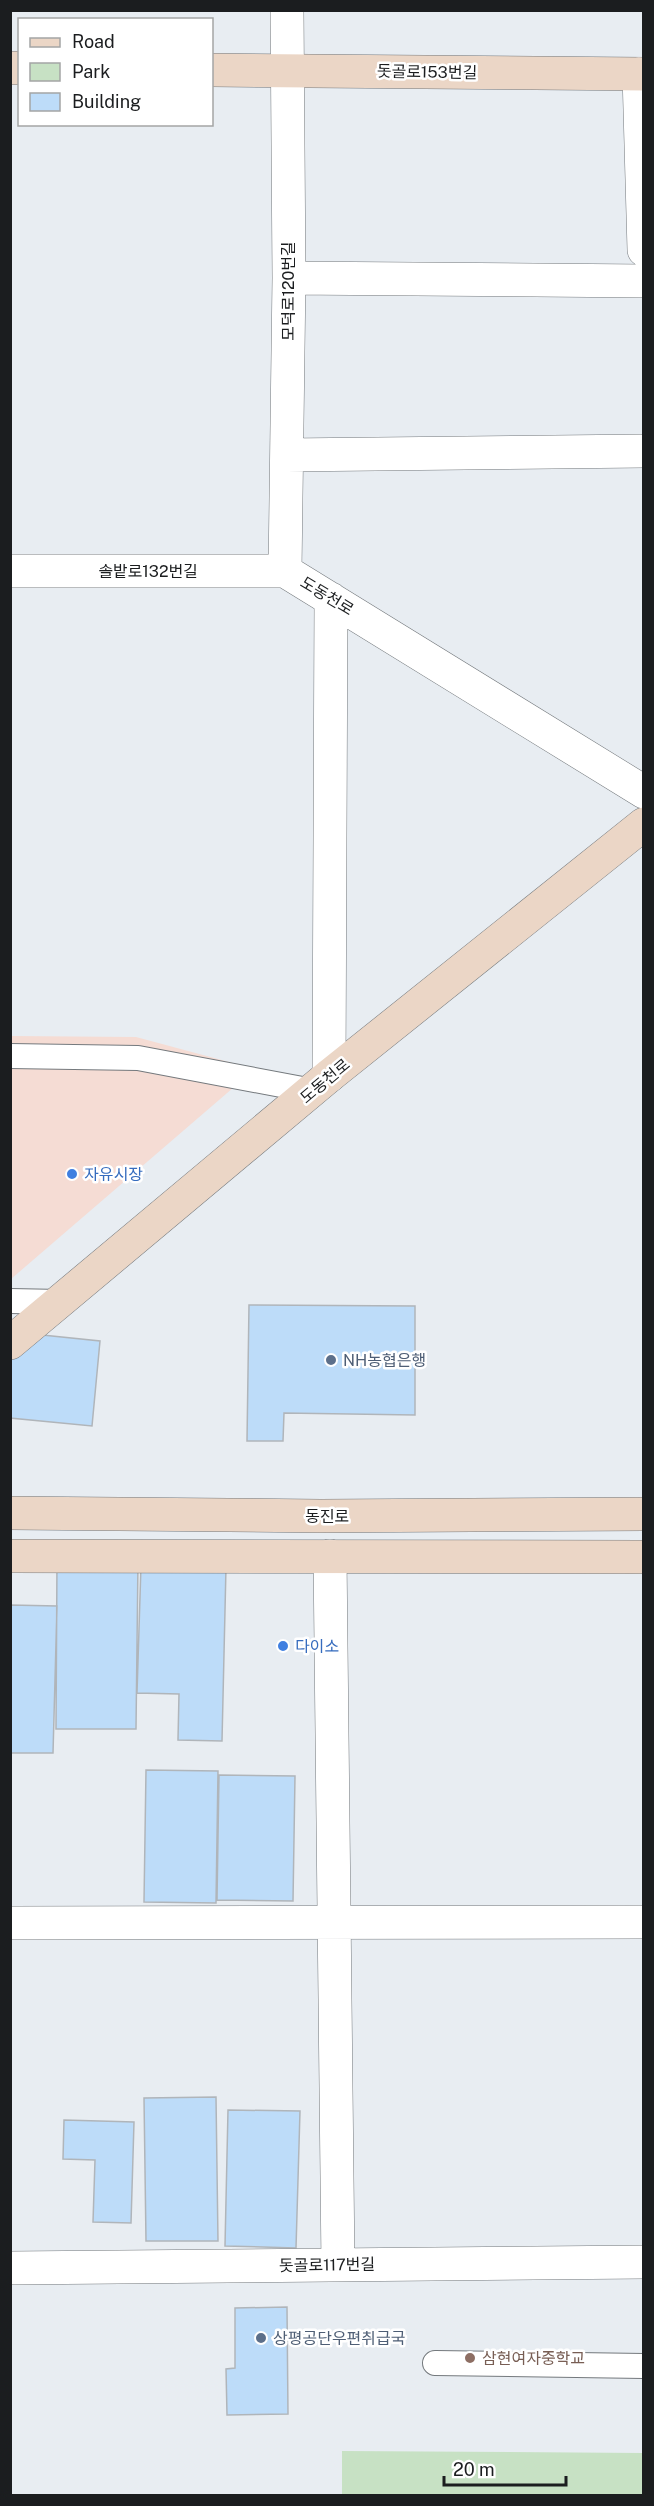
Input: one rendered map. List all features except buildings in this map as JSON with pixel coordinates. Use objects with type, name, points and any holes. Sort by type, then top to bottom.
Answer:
[{"type":"street","name":"모덕로120번길","points":[[285,571],[289,278],[287,10]]},
{"type":"street","name":"돗골로153번길","points":[[213,70],[641,74]]},
{"type":"street","points":[[641,74],[644,250]]},
{"type":"street","points":[[289,278],[644,281]]},
{"type":"street","points":[[287,455],[644,451]]},
{"type":"street","name":"솔밭로132번길","points":[[10,571],[285,571]]},
{"type":"street","name":"도동천로","points":[[285,571],[644,792]]},
{"type":"street","points":[[321,1084],[332,599]]},
{"type":"street","name":"도동천로","points":[[10,1343],[321,1084],[644,824]]},
{"type":"street","name":"동진로","points":[[10,1513],[321,1516],[644,1514]]},
{"type":"street","points":[[10,1556],[644,1557]]},
{"type":"street","points":[[330,1556],[338,2265]]},
{"type":"street","points":[[10,1923],[644,1922]]},
{"type":"street","name":"돗골로117번길","points":[[10,2268],[644,2262]]},
{"type":"lane","points":[[10,1056],[138,1058],[321,1084]]},
{"type":"lane","points":[[10,1301],[61,1302]]},
{"type":"lane","points":[[435,2363],[644,2366]]},
{"type":"shaded area","name":"자유시장","points":[[11,1036],[136,1037],[255,1069],[11,1279]]},
{"type":"green space","points":[[342,2451],[643,2453],[643,2495],[342,2495]]},
{"type":"place","name":"자유시장","points":[[72,1174]]},
{"type":"place","name":"NH농협은행","points":[[331,1360]]},
{"type":"place","name":"다이소","points":[[283,1646]]},
{"type":"place","name":"상평공단우편취급국","points":[[261,2338]]},
{"type":"place","name":"삼현여자중학교","points":[[470,2358]]}]
